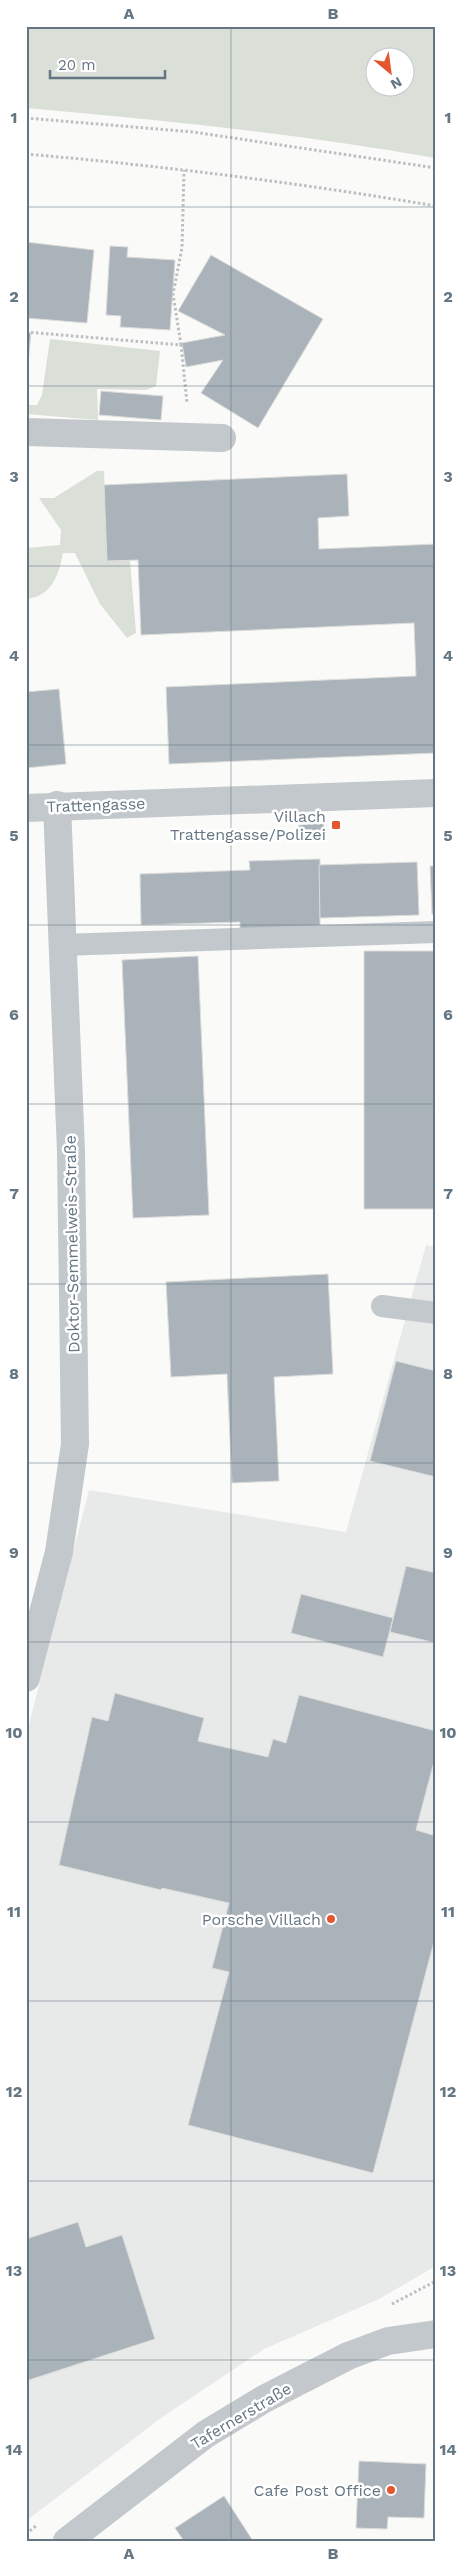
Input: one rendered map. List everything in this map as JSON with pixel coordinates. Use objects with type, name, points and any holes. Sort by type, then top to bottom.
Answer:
[{"type":"street","points":[[26,432],[222,438]]},
{"type":"street","name":"Trattengasse","points":[[26,808],[57,805],[436,793]]},
{"type":"street","name":"Doktor-Semmelweis-Straße","points":[[26,1678],[58,1552],[75,1444],[70,1152],[57,805]]},
{"type":"street","name":"Tafernerstraße","points":[[67,2541],[206,2434],[264,2399],[348,2356],[388,2341],[436,2334]]},
{"type":"lane","points":[[63,946],[436,932]]},
{"type":"lane","points":[[382,1306],[436,1313]]},
{"type":"path","points":[[26,118],[193,132],[436,168]]},
{"type":"path","points":[[26,154],[184,170],[362,193],[436,206]]},
{"type":"path","points":[[184,170],[182,248],[173,294],[192,438]]},
{"type":"path","points":[[26,332],[181,345]]},
{"type":"shaded area","points":[[26,26],[436,26],[436,158],[385,149],[231,128],[26,108]]},
{"type":"shaded area","points":[[50,339],[160,351],[156,386],[146,390],[97,389],[98,420],[26,414],[27,405],[37,405],[42,395]]},
{"type":"shaded area","points":[[97,471],[104,471],[107,561],[130,561],[136,633],[127,638],[100,604],[75,553],[63,553],[56,577],[48,589],[42,594],[26,599],[26,548],[60,545],[61,530],[39,498],[54,498]]},
{"type":"shaded area","points":[[426,1245],[436,1247],[436,2266],[379,2299],[264,2349],[161,2418],[26,2521],[26,1736],[89,1490],[346,1532]]},
{"type":"building","points":[[26,242],[94,250],[87,323],[26,318]]},
{"type":"building","points":[[110,246],[128,247],[127,257],[175,260],[170,330],[120,327],[121,316],[106,315]]},
{"type":"building","points":[[211,255],[323,319],[258,428],[201,393],[223,360],[186,367],[182,343],[225,335],[178,311]]},
{"type":"building","points":[[26,332],[31,333],[26,385]]},
{"type":"building","points":[[101,391],[163,396],[161,420],[99,415]]},
{"type":"building","points":[[347,474],[349,516],[318,518],[319,549],[436,544],[436,753],[169,764],[166,687],[416,676],[414,623],[141,635],[138,560],[107,561],[104,485]]},
{"type":"building","points":[[59,689],[66,764],[26,768],[26,692]]},
{"type":"building","points":[[324,823],[324,832],[299,833],[299,825]]},
{"type":"building","points":[[320,859],[320,927],[240,929],[240,922],[141,925],[140,874],[250,870],[249,861]]},
{"type":"building","points":[[417,862],[419,915],[320,918],[319,865]]},
{"type":"building","points":[[430,866],[436,866],[436,914],[432,914]]},
{"type":"building","points":[[364,951],[436,951],[436,1209],[364,1209]]},
{"type":"building","points":[[198,956],[209,1215],[133,1218],[122,960]]},
{"type":"building","points":[[328,1274],[333,1374],[274,1377],[279,1481],[232,1483],[227,1374],[171,1377],[166,1282]]},
{"type":"building","points":[[396,1361],[436,1371],[436,1477],[370,1461]]},
{"type":"building","points":[[406,1566],[436,1573],[436,1643],[390,1632]]},
{"type":"building","points":[[301,1594],[393,1618],[383,1657],[291,1633]]},
{"type":"building","name":"Porsche Villach","points":[[115,1693],[204,1718],[198,1741],[268,1757],[273,1739],[286,1743],[299,1695],[436,1731],[436,1754],[416,1830],[436,1836],[436,1934],[373,2173],[188,2125],[229,1972],[212,1968],[229,1903],[162,1888],[161,1890],[59,1865],[92,1717],[108,1721]]},
{"type":"building","points":[[78,2222],[86,2247],[122,2235],[155,2339],[26,2381],[26,2239]]},
{"type":"building","name":"Cafe Post Office","points":[[359,2461],[426,2464],[424,2518],[388,2517],[387,2529],[356,2528]]},
{"type":"building","points":[[224,2496],[253,2541],[184,2541],[175,2528]]},
{"type":"place","name":"Villach Trattengasse/Polizei","points":[[336,825]]},
{"type":"place","name":"Porsche Villach","points":[[331,1919]]},
{"type":"place","name":"Cafe Post Office","points":[[391,2490]]}]
